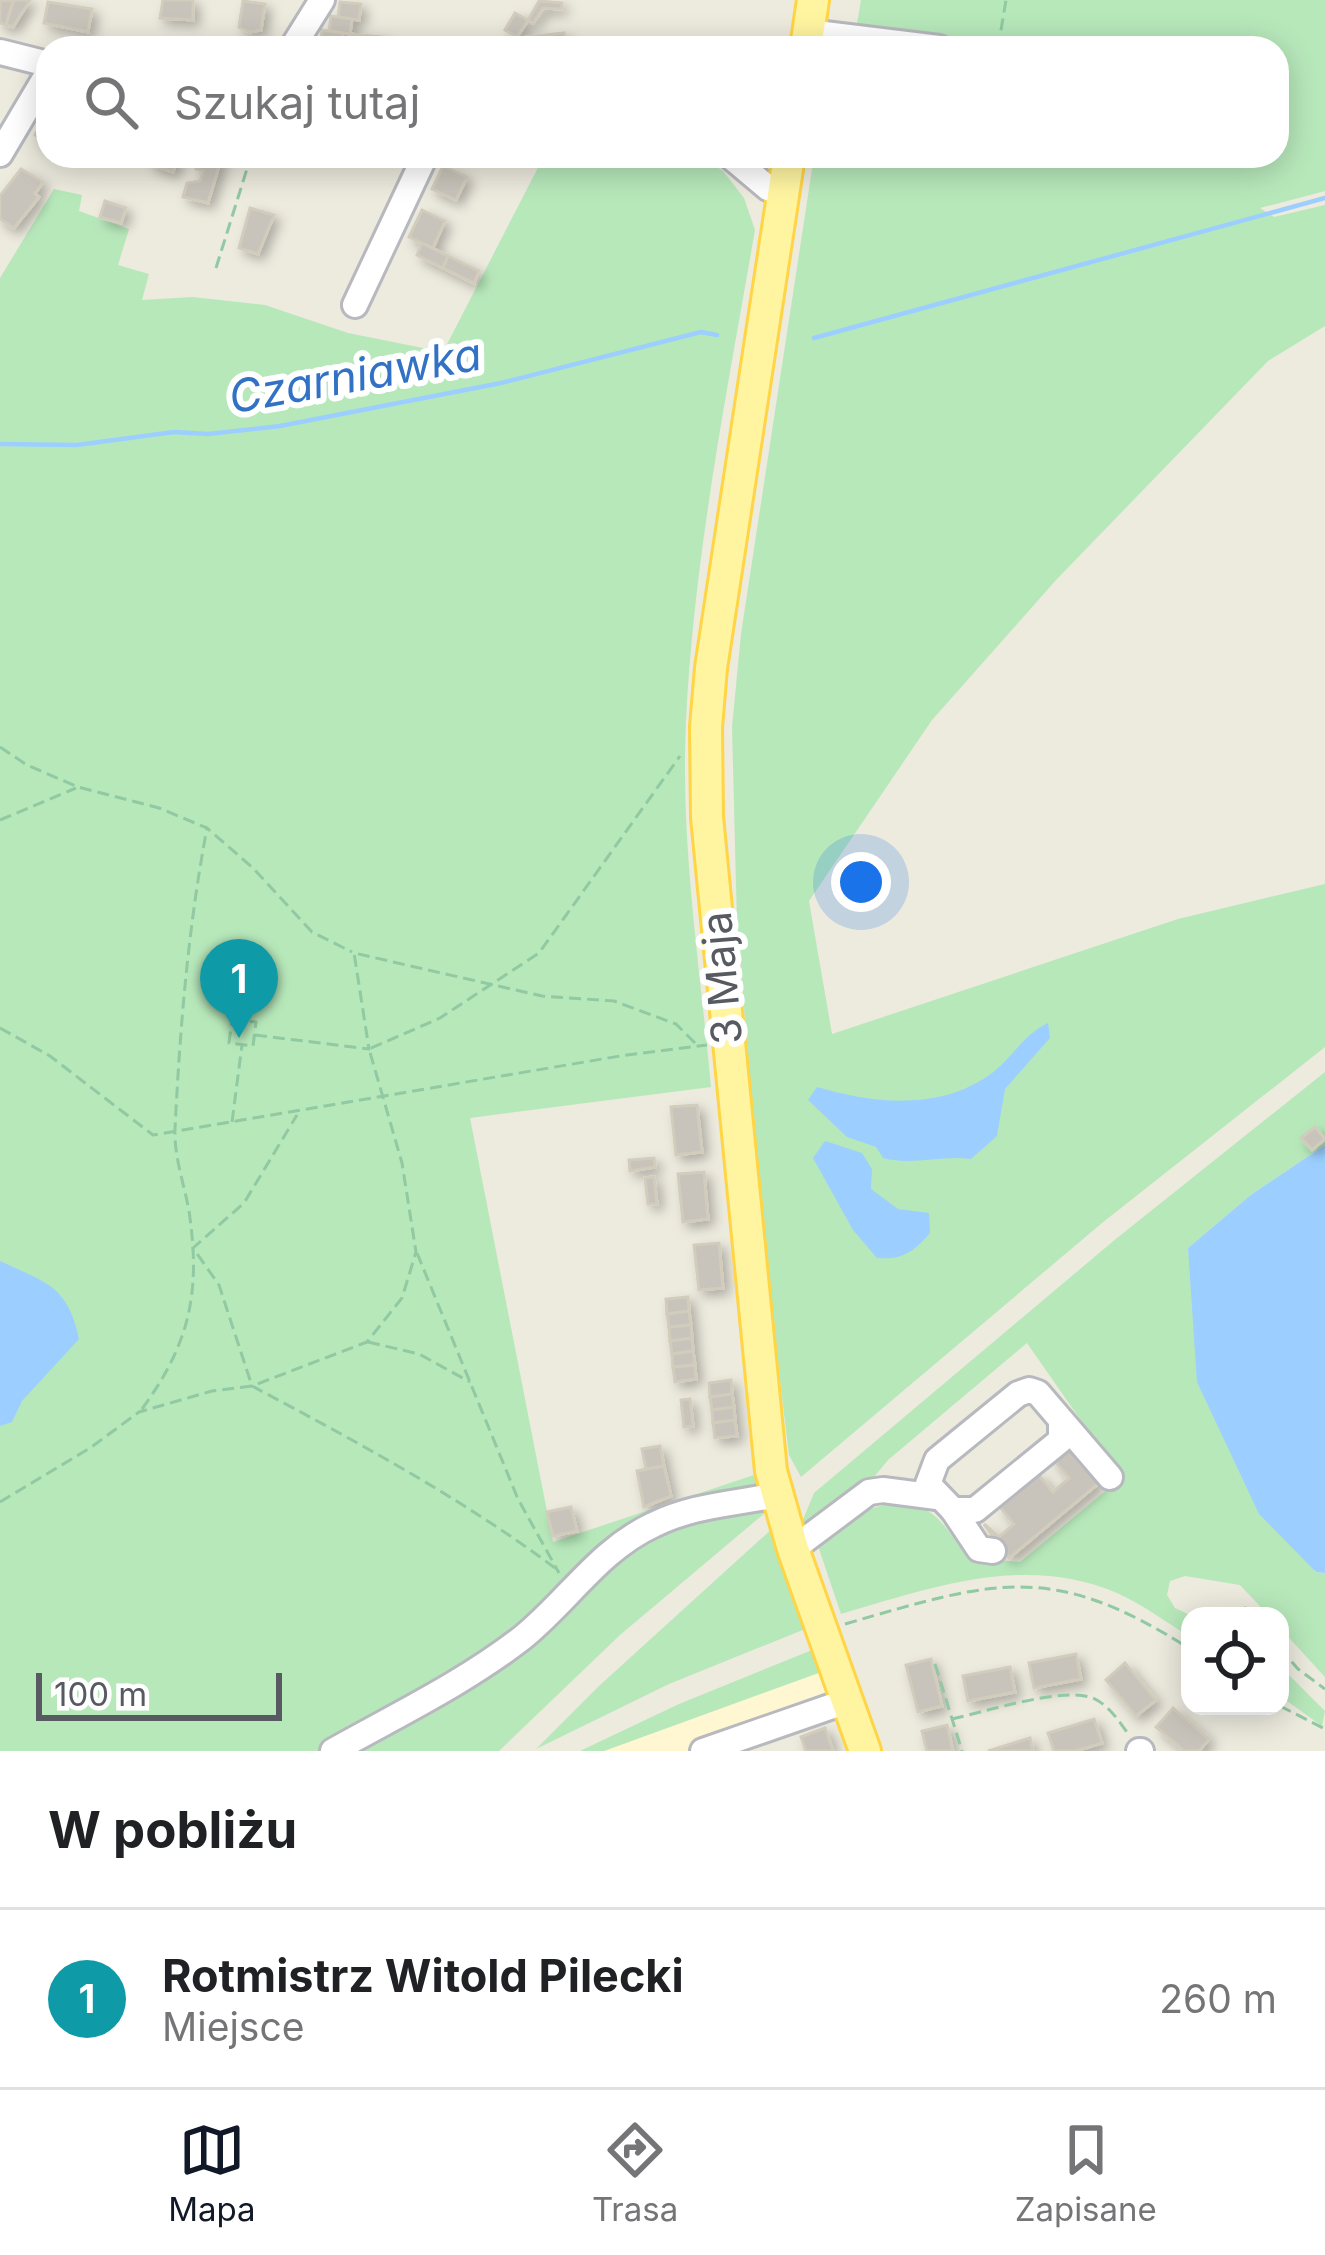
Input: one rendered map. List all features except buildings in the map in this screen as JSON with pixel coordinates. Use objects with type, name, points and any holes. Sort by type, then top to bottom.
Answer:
[{"type":"main road","points":[[808,36],[813,0]]},
{"type":"main road","name":"3 Maja","points":[[787,168],[717,623],[706,727],[713,1045],[776,1495],[865,1751]]},
{"type":"street","points":[[300,36],[322,0]]},
{"type":"street","points":[[0,52],[36,64]]},
{"type":"street","points":[[0,154],[36,90]]},
{"type":"street","points":[[355,305],[418,168]]},
{"type":"street","points":[[744,168],[768,188],[784,194]]},
{"type":"street","points":[[993,1551],[979,1549],[928,1484],[937,1460],[1018,1394],[1038,1393],[1110,1477]]},
{"type":"street","points":[[793,1549],[869,1492],[884,1490],[975,1510],[1060,1440],[1061,1420]]},
{"type":"street","points":[[333,1751],[492,1661],[537,1626],[617,1547],[650,1526],[694,1508],[776,1495]]},
{"type":"street","points":[[703,1751],[847,1700]]},
{"type":"path","points":[[1000,36],[1006,0]]},
{"type":"path","points":[[216,268],[247,168]]},
{"type":"path","points":[[255,1035],[369,1049],[440,1018],[539,953],[659,781],[706,727]]},
{"type":"path","points":[[0,747],[27,765],[78,787],[159,808],[207,828],[253,868],[312,932],[354,953],[542,996],[626,1005],[676,1024],[713,1045]]},
{"type":"path","points":[[0,820],[78,787]]},
{"type":"path","points":[[0,1502],[140,1412],[170,1369],[189,1320],[196,1273],[175,1131],[184,966],[207,828]]},
{"type":"path","points":[[354,953],[369,1049],[403,1163],[416,1252],[518,1499],[570,1590]]},
{"type":"path","points":[[232,1020],[256,1022],[253,1046],[242,1045],[229,1043],[232,1020]]},
{"type":"path","points":[[0,1028],[50,1056],[152,1135],[713,1045]]},
{"type":"path","points":[[232,1124],[242,1045]]},
{"type":"path","points":[[193,1248],[244,1202],[298,1112]]},
{"type":"path","points":[[193,1248],[219,1285],[252,1385],[487,1517],[555,1568]]},
{"type":"path","points":[[140,1412],[252,1385],[367,1342],[402,1298],[416,1252]]},
{"type":"path","points":[[367,1342],[419,1354],[470,1382]]},
{"type":"path","points":[[821,1631],[939,1597],[1015,1586],[1059,1588],[1097,1599],[1181,1642]]},
{"type":"path","points":[[1289,1658],[1325,1689]]},
{"type":"path","points":[[935,1664],[962,1751]]},
{"type":"path","points":[[952,1719],[1072,1694],[1093,1697],[1113,1713],[1140,1751]]},
{"type":"path","points":[[1289,1711],[1325,1729]]},
{"type":"shaded area","points":[[824,1671],[839,1715],[735,1751],[604,1751]]},
{"type":"green space","points":[[861,0],[1325,0],[1325,191],[1260,208],[1274,217],[1325,205],[1325,326],[1268,361],[1056,580],[932,720],[809,901],[832,1034],[1178,919],[1325,884],[1325,1047],[1102,1223],[801,1477],[789,1455],[763,1239],[737,923],[732,727],[741,634],[812,168],[1289,168],[1289,36],[855,36]]},
{"type":"green space","points":[[538,168],[719,168],[744,198],[755,230],[704,536],[686,721],[688,858],[711,1087],[470,1118],[553,1542],[754,1475],[766,1512],[620,1635],[499,1751],[0,1751],[0,278],[54,189],[82,195],[79,211],[129,229],[118,265],[149,274],[142,300],[192,297],[265,305],[348,333],[443,352]]},
{"type":"green space","points":[[1325,1072],[1325,1145],[1252,1194],[1188,1248],[1192,1282],[1315,1572],[1325,1573],[1325,1677],[1289,1638],[1289,1607],[1261,1607],[1240,1585],[1185,1576],[1170,1581],[1167,1595],[1181,1611],[1181,1631],[1117,1593],[1048,1576],[1013,1575],[943,1585],[841,1614],[817,1543],[856,1516],[886,1504],[917,1506],[936,1517],[969,1558],[1020,1562],[1121,1478],[1027,1343],[888,1460],[869,1483],[843,1493],[806,1528],[802,1522],[814,1493],[1117,1238]]},
{"type":"green space","points":[[774,1527],[810,1627],[669,1684],[536,1749],[599,1686]]},
{"type":"green space","points":[[817,1648],[824,1671],[604,1751],[580,1751],[679,1704]]},
{"type":"green space","points":[[1289,1675],[1325,1711],[1322,1726],[1289,1702]]},
{"type":"water","points":[[1048,1023],[1050,1038],[1005,1089],[997,1136],[971,1159],[883,1158],[876,1147],[847,1137],[808,1100],[817,1087],[884,1100],[951,1094],[992,1073]]},
{"type":"water","points":[[825,1141],[862,1153],[872,1169],[871,1189],[898,1209],[929,1213],[930,1233],[901,1256],[877,1258],[853,1230],[813,1158]]},
{"type":"water","points":[[1325,1145],[1325,1573],[1316,1572],[1259,1514],[1197,1382],[1188,1248],[1252,1194]]},
{"type":"water","points":[[0,1261],[53,1288],[69,1308],[79,1339],[22,1401],[12,1422],[0,1426]]},
{"type":"waterway","name":"Czarniawka","points":[[814,338],[1325,198]]},
{"type":"waterway","name":"Czarniawka","points":[[0,444],[77,445],[174,432],[208,434],[280,426],[501,383],[701,332],[717,335]]},
{"type":"place","name":"Rotmistrz Witold Pilecki","points":[[239,1038]]}]
